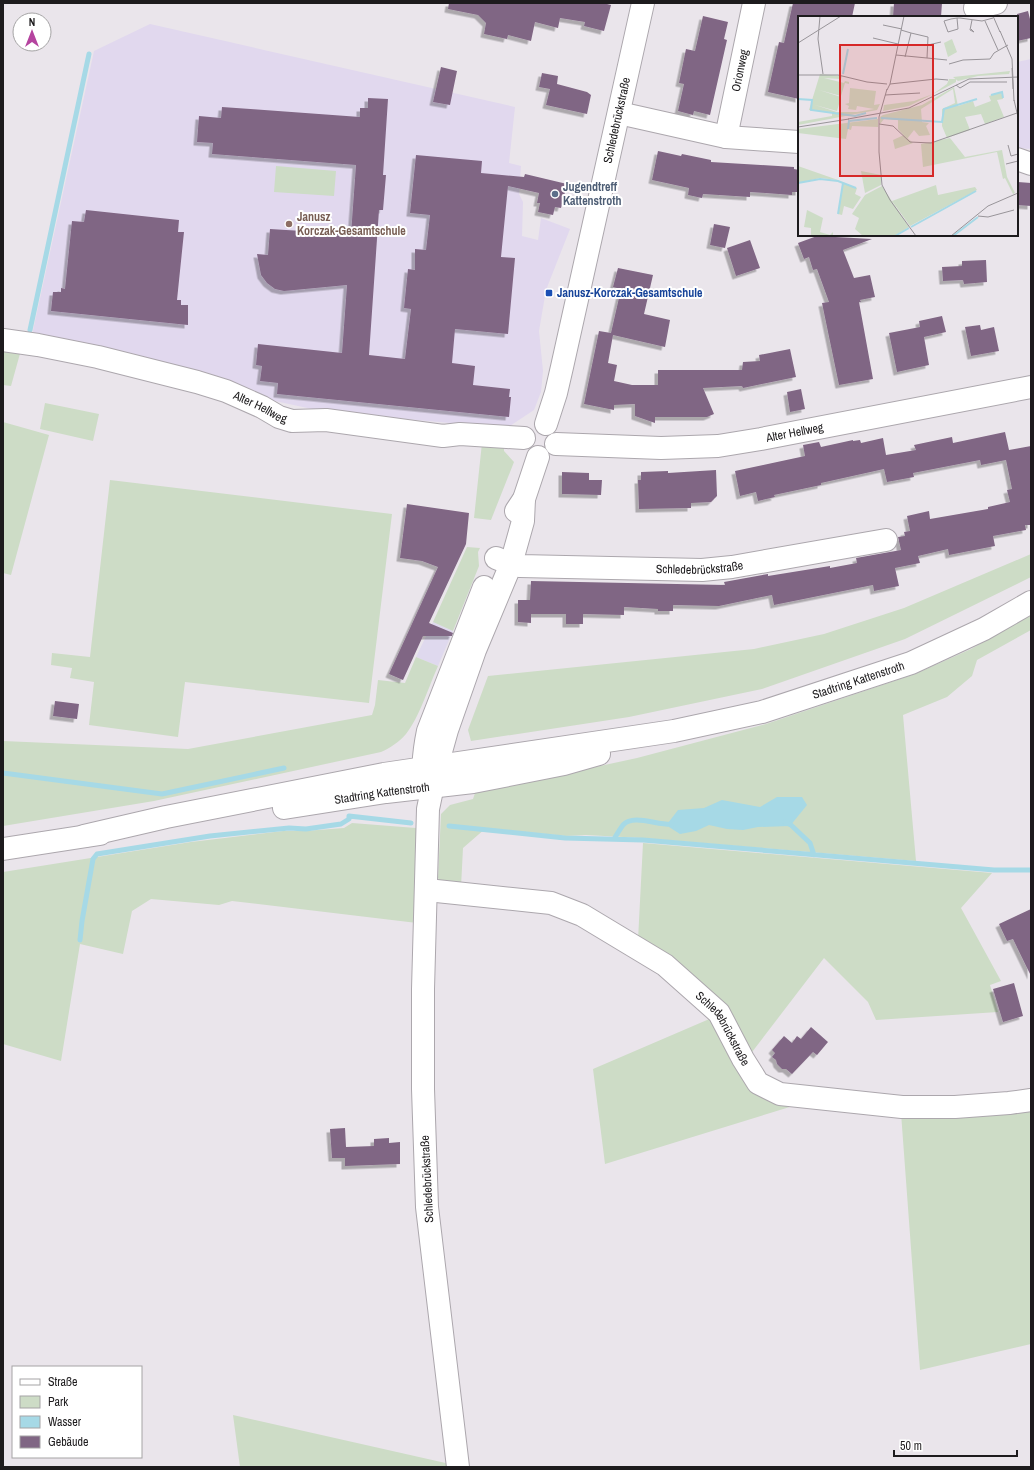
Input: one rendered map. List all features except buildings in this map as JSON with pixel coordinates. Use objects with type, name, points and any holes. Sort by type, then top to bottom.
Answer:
[{"type":"street","name":"Schledebrückstraße","points":[[546,424],[558,386],[644,3]]},
{"type":"street","name":"Orionweg","points":[[726,137],[754,3]]},
{"type":"street","points":[[619,113],[726,137],[798,142]]},
{"type":"street","points":[[1018,160],[1031,164]]},
{"type":"street","name":"Alter Hellweg","points":[[3,340],[38,344],[98,357],[197,382],[226,391],[262,407],[279,417],[292,421],[326,420],[443,436],[460,434],[524,438]]},
{"type":"street","name":"Alter Hellweg","points":[[556,444],[661,448],[718,446],[1031,387]]},
{"type":"street","points":[[536,424],[546,424],[550,426],[556,434],[556,444],[548,454],[538,457],[529,452],[526,448],[524,438],[525,433],[531,426],[536,424]]},
{"type":"street","name":"Schledebrückstraße","points":[[458,1467],[427,1207],[423,1089],[423,989],[429,777],[424,752],[428,730],[449,674],[503,561],[511,518],[524,499],[538,457]]},
{"type":"street","name":"Schledebrückstraße","points":[[503,561],[520,566],[702,570],[732,567],[886,540]]},
{"type":"street","name":"Stadtring Kattenstroth","points":[[3,849],[84,836],[166,816],[384,774],[429,777],[674,731],[762,712],[911,663],[984,629],[1031,602]]},
{"type":"street","name":"Schledebrückstraße","points":[[427,890],[551,903],[582,915],[665,965],[719,1013],[743,1059],[758,1082],[780,1094],[902,1107],[955,1108],[1031,1100]]},
{"type":"shaded area","name":"Janusz Korczak-Gesamtschule","points":[[150,24],[515,107],[509,163],[521,166],[519,194],[523,202],[522,236],[538,240],[541,218],[570,229],[546,290],[539,331],[543,371],[541,392],[534,410],[507,428],[326,412],[275,401],[227,384],[32,335],[94,51]]},
{"type":"shaded area","points":[[1031,59],[1031,149],[1018,148],[1018,62]]},
{"type":"shaded area","points":[[433,622],[453,631],[438,666],[416,657]]},
{"type":"green space","points":[[276,166],[336,171],[334,196],[274,192]]},
{"type":"green space","points":[[3,348],[21,350],[11,386],[3,385]]},
{"type":"green space","points":[[45,403],[99,414],[93,441],[40,429]]},
{"type":"green space","points":[[3,422],[49,435],[11,575],[3,573]]},
{"type":"green space","points":[[482,443],[504,444],[504,451],[514,462],[491,520],[474,518]]},
{"type":"green space","points":[[110,480],[392,514],[369,703],[185,682],[178,737],[89,725],[94,682],[70,678],[72,668],[51,665],[52,653],[90,657]]},
{"type":"green space","points":[[467,547],[480,548],[478,552],[479,566],[453,631],[433,622]]},
{"type":"green space","points":[[1031,554],[1031,577],[905,639],[762,689],[629,717],[471,741],[468,730],[488,676],[754,649],[824,634],[904,608]]},
{"type":"green space","points":[[1031,615],[1031,630],[977,660],[972,676],[947,697],[903,715],[916,861],[642,838],[586,835],[566,836],[486,828],[463,848],[461,887],[442,885],[438,878],[441,814],[450,805],[473,799],[475,793],[637,758],[766,724],[915,674],[971,649]]},
{"type":"green space","points":[[416,657],[438,666],[411,727],[406,734],[391,747],[381,752],[154,801],[3,826],[3,741],[188,749],[372,715],[375,705],[378,680],[405,683]]},
{"type":"green space","points":[[352,823],[416,828],[417,923],[232,901],[219,905],[151,899],[132,911],[123,954],[80,944],[61,1061],[3,1044],[3,872],[191,842],[283,831],[344,828]]},
{"type":"green space","points":[[643,843],[992,873],[961,908],[1001,981],[990,985],[998,1012],[876,1020],[868,1002],[824,958],[749,1056],[638,940]]},
{"type":"green space","points":[[714,1017],[756,1088],[806,1102],[605,1164],[593,1069]]},
{"type":"green space","points":[[1031,1108],[1031,1344],[920,1370],[901,1113]]},
{"type":"green space","points":[[233,1415],[450,1464],[450,1467],[240,1467]]},
{"type":"water","points":[[777,797],[802,797],[807,805],[790,826],[758,827],[743,830],[727,829],[709,825],[696,831],[680,834],[669,827],[668,823],[678,810],[704,808],[722,800],[760,807]]},
{"type":"waterway","points":[[30,330],[89,54]]},
{"type":"waterway","points":[[3,773],[162,794],[284,768]]},
{"type":"waterway","points":[[80,940],[93,859],[97,854],[210,836],[289,828],[306,829],[341,824],[349,819],[349,816],[411,823]]},
{"type":"waterway","points":[[614,839],[623,825],[634,820],[662,824],[675,824]]},
{"type":"waterway","points":[[785,822],[791,825],[810,843],[814,855]]},
{"type":"waterway","points":[[449,826],[565,838],[643,840],[994,870],[1031,870]]},
{"type":"place","name":"Jugendtreff Kattenstroth","points":[[555,194]]},
{"type":"place","name":"Janusz Korczak-Gesamtschule","points":[[289,224]]},
{"type":"place","name":"Janusz-Korczak-Gesamtschule","points":[[549,293]]}]
